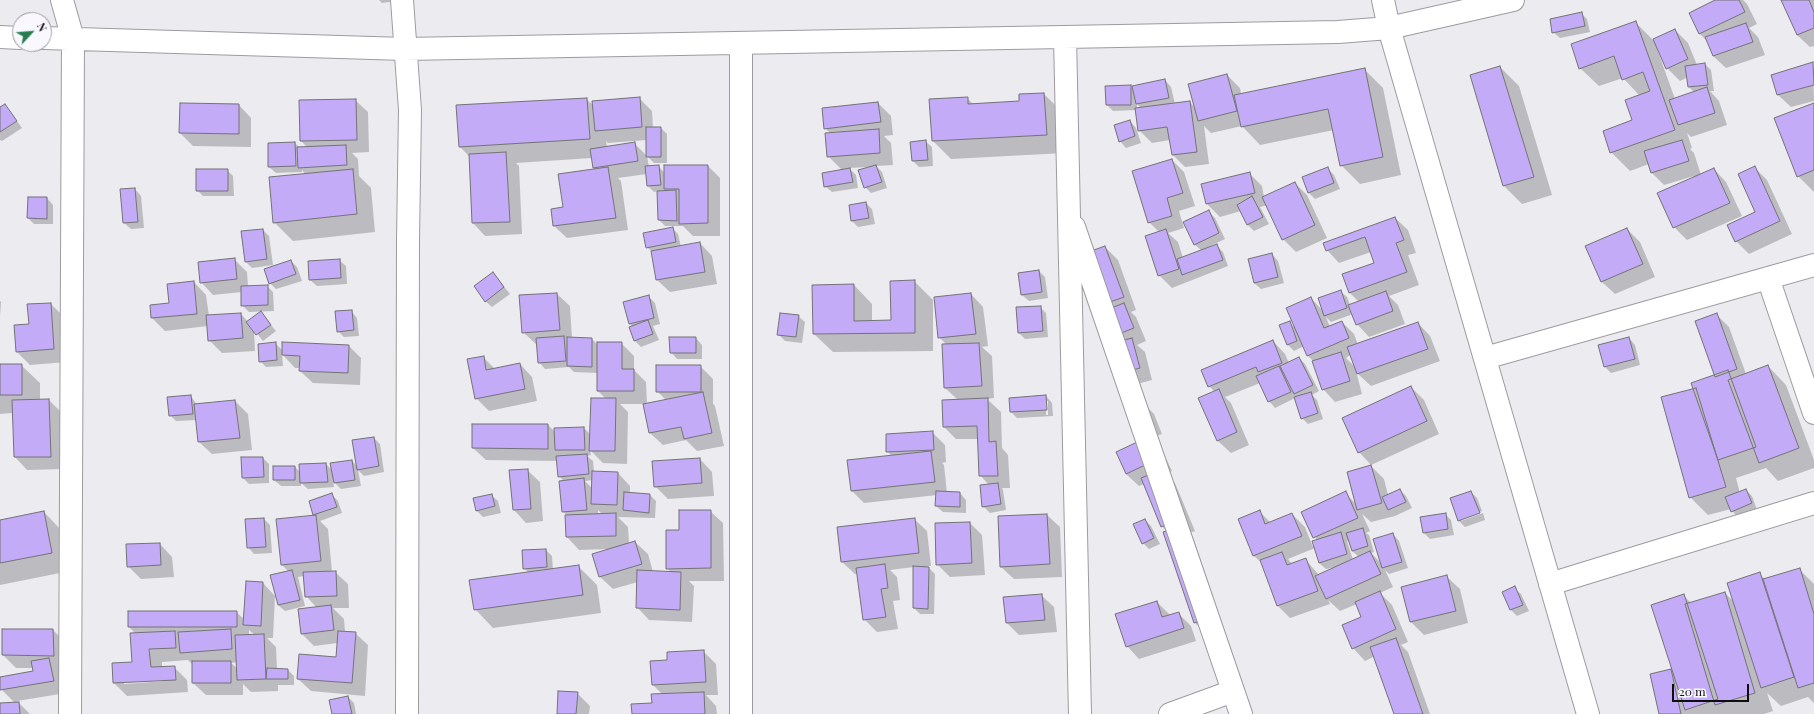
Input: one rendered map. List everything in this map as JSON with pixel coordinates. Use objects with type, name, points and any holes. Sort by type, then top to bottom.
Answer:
[{"type":"street","points":[[62,0],[74,39],[70,714]]},
{"type":"street","points":[[402,0],[410,110],[408,240],[408,714]]},
{"type":"street","points":[[1382,0],[1588,714]]},
{"type":"street","points":[[52,38],[405,49],[1338,32],[1389,28],[1513,0]]},
{"type":"street","points":[[0,37],[12,38]]},
{"type":"street","points":[[1065,37],[1067,207],[1080,714]]},
{"type":"street","points":[[741,43],[741,714]]},
{"type":"street","points":[[1067,207],[1241,714]]},
{"type":"street","points":[[1485,358],[1814,265]]},
{"type":"street","points":[[1768,278],[1814,413]]},
{"type":"street","points":[[1550,584],[1814,503]]},
{"type":"street","points":[[1170,714],[1233,691]]},
{"type":"building","points":[[1715,0],[1739,0],[1745,12],[1699,34],[1689,13]]},
{"type":"building","points":[[1781,0],[1809,0],[1814,12],[1814,28],[1797,35]]},
{"type":"building","points":[[1582,12],[1585,26],[1552,33],[1550,19]]},
{"type":"building","points":[[1636,21],[1675,130],[1610,153],[1603,131],[1632,120],[1625,100],[1650,91],[1643,72],[1622,80],[1614,56],[1579,69],[1571,44]]},
{"type":"building","points":[[1746,23],[1753,42],[1713,56],[1705,37]]},
{"type":"building","points":[[1675,29],[1688,59],[1666,69],[1653,39]]},
{"type":"building","points":[[1813,62],[1814,85],[1777,95],[1771,75]]},
{"type":"building","points":[[1705,63],[1708,85],[1688,87],[1685,66]]},
{"type":"building","points":[[1500,66],[1534,177],[1503,186],[1470,75]]},
{"type":"building","points":[[1365,68],[1383,157],[1340,166],[1328,109],[1241,127],[1234,95]]},
{"type":"building","points":[[1227,74],[1237,111],[1198,121],[1188,84]]},
{"type":"building","points":[[1165,79],[1169,98],[1136,104],[1132,86]]},
{"type":"building","points":[[1131,85],[1131,105],[1106,105],[1105,86]]},
{"type":"building","points":[[1707,87],[1715,113],[1678,125],[1669,100]]},
{"type":"building","points":[[1044,93],[1047,135],[932,141],[929,99],[968,97],[968,104],[1019,101],[1019,94]]},
{"type":"building","points":[[640,97],[642,127],[595,131],[592,101]]},
{"type":"building","points":[[587,98],[590,139],[459,147],[456,105]]},
{"type":"building","points":[[356,99],[357,140],[300,141],[299,100]]},
{"type":"building","points":[[1190,101],[1197,152],[1172,155],[1167,127],[1138,131],[1135,108]]},
{"type":"building","points":[[878,102],[881,122],[824,129],[822,108]]},
{"type":"building","points":[[180,103],[239,104],[239,134],[179,133]]},
{"type":"building","points":[[1814,103],[1814,170],[1797,177],[1774,118]]},
{"type":"building","points":[[5,104],[17,121],[0,132],[0,107]]},
{"type":"building","points":[[1130,120],[1135,136],[1119,142],[1114,125]]},
{"type":"building","points":[[646,127],[661,127],[661,157],[646,157]]},
{"type":"building","points":[[879,129],[880,153],[827,157],[825,133]]},
{"type":"building","points":[[926,140],[928,160],[912,161],[910,142]]},
{"type":"building","points":[[1682,140],[1689,161],[1651,173],[1644,151]]},
{"type":"building","points":[[295,142],[296,166],[268,167],[268,143]]},
{"type":"building","points":[[635,142],[638,161],[593,168],[590,149]]},
{"type":"building","points":[[346,145],[347,165],[298,168],[297,147]]},
{"type":"building","points":[[506,152],[510,222],[472,223],[469,154]]},
{"type":"building","points":[[1172,159],[1183,193],[1167,198],[1172,216],[1148,223],[1132,171]]},
{"type":"building","points":[[659,165],[661,185],[647,186],[645,166]]},
{"type":"building","points":[[664,165],[708,165],[708,223],[679,224],[679,189],[664,189]]},
{"type":"building","points":[[876,165],[882,182],[864,188],[858,170]]},
{"type":"building","points":[[1755,166],[1780,221],[1735,242],[1727,225],[1755,212],[1738,174]]},
{"type":"building","points":[[608,167],[616,218],[553,226],[551,209],[563,207],[558,174]]},
{"type":"building","points":[[1328,167],[1334,183],[1308,193],[1302,177]]},
{"type":"building","points":[[850,168],[853,182],[824,187],[822,173]]},
{"type":"building","points":[[1714,168],[1730,203],[1673,228],[1657,193]]},
{"type":"building","points":[[196,169],[228,169],[228,191],[196,191]]},
{"type":"building","points":[[353,169],[357,214],[273,223],[269,177]]},
{"type":"building","points":[[1250,172],[1255,193],[1206,204],[1201,184]]},
{"type":"building","points":[[1295,182],[1315,225],[1282,240],[1262,197]]},
{"type":"building","points":[[135,188],[138,222],[123,223],[120,189]]},
{"type":"building","points":[[676,190],[677,221],[658,220],[657,191]]},
{"type":"building","points":[[1252,196],[1263,217],[1247,225],[1237,205]]},
{"type":"building","points":[[28,197],[47,197],[47,219],[27,218]]},
{"type":"building","points":[[866,202],[869,218],[851,221],[849,205]]},
{"type":"building","points":[[1209,210],[1219,233],[1194,245],[1183,222]]},
{"type":"building","points":[[1395,217],[1404,240],[1396,243],[1407,272],[1349,293],[1342,274],[1374,263],[1365,237],[1326,251],[1323,243]]},
{"type":"building","points":[[673,227],[676,242],[646,248],[643,233]]},
{"type":"building","points":[[1627,228],[1643,264],[1601,282],[1585,246]]},
{"type":"building","points":[[263,229],[267,259],[245,262],[241,231]]},
{"type":"building","points":[[1166,229],[1179,269],[1158,276],[1145,236]]},
{"type":"building","points":[[700,242],[705,272],[656,280],[651,251]]},
{"type":"building","points":[[1217,244],[1223,260],[1182,275],[1177,259]]},
{"type":"building","points":[[1105,246],[1124,297],[1102,305],[1083,254]]},
{"type":"building","points":[[1272,253],[1278,277],[1254,283],[1248,259]]},
{"type":"building","points":[[235,258],[237,279],[200,283],[198,262]]},
{"type":"building","points":[[340,259],[341,278],[309,280],[308,261]]},
{"type":"building","points":[[291,260],[296,274],[269,284],[264,269]]},
{"type":"building","points":[[1039,270],[1042,292],[1021,295],[1018,273]]},
{"type":"building","points":[[493,272],[504,287],[485,302],[474,286]]},
{"type":"building","points":[[915,280],[915,333],[813,334],[812,285],[854,284],[854,321],[891,320],[890,281]]},
{"type":"building","points":[[194,281],[197,314],[151,318],[150,305],[169,303],[167,284]]},
{"type":"building","points":[[268,285],[268,305],[241,306],[241,286]]},
{"type":"building","points":[[1341,290],[1347,308],[1324,316],[1318,298]]},
{"type":"building","points":[[1386,291],[1393,311],[1356,325],[1348,305]]},
{"type":"building","points":[[557,293],[560,330],[522,333],[519,295]]},
{"type":"building","points":[[971,293],[976,334],[938,338],[934,297]]},
{"type":"building","points":[[649,295],[654,318],[629,324],[623,302]]},
{"type":"building","points":[[1311,297],[1324,328],[1342,321],[1349,338],[1307,356],[1286,308]]},
{"type":"building","points":[[51,303],[54,349],[16,352],[14,325],[29,324],[27,304]]},
{"type":"building","points":[[1124,303],[1134,328],[1106,339],[1096,314]]},
{"type":"building","points":[[1041,306],[1043,331],[1018,333],[1016,307]]},
{"type":"building","points":[[352,310],[354,330],[337,332],[335,311]]},
{"type":"building","points":[[261,311],[271,325],[256,335],[246,322]]},
{"type":"building","points":[[241,313],[243,338],[208,341],[206,315]]},
{"type":"building","points":[[780,313],[799,315],[796,337],[777,335]]},
{"type":"building","points":[[1717,313],[1737,369],[1715,377],[1695,321]]},
{"type":"building","points":[[648,320],[653,334],[634,341],[629,327]]},
{"type":"building","points":[[1290,321],[1297,341],[1287,345],[1279,325]]},
{"type":"building","points":[[1418,322],[1428,349],[1357,374],[1347,347]]},
{"type":"building","points":[[564,336],[566,361],[538,363],[536,338]]},
{"type":"building","points":[[567,337],[592,338],[592,367],[567,366]]},
{"type":"building","points":[[669,337],[696,337],[696,353],[670,353]]},
{"type":"building","points":[[1629,337],[1635,359],[1604,367],[1598,345]]},
{"type":"building","points":[[1132,338],[1140,368],[1113,375],[1105,345]]},
{"type":"building","points":[[1273,340],[1282,363],[1258,372],[1256,367],[1208,387],[1201,370]]},
{"type":"building","points":[[276,342],[277,360],[259,362],[258,344]]},
{"type":"building","points":[[282,342],[349,345],[348,373],[299,371],[300,356],[282,355]]},
{"type":"building","points":[[597,342],[622,342],[622,369],[634,369],[634,391],[597,391]]},
{"type":"building","points":[[979,343],[982,386],[944,388],[942,344]]},
{"type":"building","points":[[1341,352],[1350,381],[1322,390],[1312,361]]},
{"type":"building","points":[[484,356],[486,370],[520,363],[525,389],[475,399],[467,359]]},
{"type":"building","points":[[1299,357],[1313,385],[1294,394],[1280,366]]},
{"type":"building","points":[[0,364],[22,364],[22,395],[0,395]]},
{"type":"building","points":[[656,365],[701,365],[701,392],[656,392]]},
{"type":"building","points":[[1768,365],[1799,448],[1759,463],[1728,380]]},
{"type":"building","points":[[1279,366],[1291,392],[1268,402],[1256,376]]},
{"type":"building","points":[[1728,370],[1756,447],[1718,460],[1691,383]]},
{"type":"building","points":[[1411,386],[1427,421],[1358,453],[1342,418]]},
{"type":"building","points":[[1696,388],[1726,487],[1689,498],[1661,397]]},
{"type":"building","points":[[1219,389],[1237,432],[1217,441],[1198,398]]},
{"type":"building","points":[[703,392],[712,433],[684,439],[681,427],[649,433],[643,404]]},
{"type":"building","points":[[1311,392],[1318,413],[1301,419],[1294,397]]},
{"type":"building","points":[[191,395],[193,414],[169,416],[167,397]]},
{"type":"building","points":[[1046,395],[1047,410],[1010,412],[1009,398]]},
{"type":"building","points":[[591,398],[616,398],[615,451],[589,451]]},
{"type":"building","points":[[988,398],[989,442],[996,441],[998,476],[979,476],[977,426],[943,427],[942,400]]},
{"type":"building","points":[[49,399],[51,457],[14,457],[12,400]]},
{"type":"building","points":[[235,400],[240,438],[198,442],[194,404]]},
{"type":"building","points":[[472,424],[548,424],[548,449],[472,448]]},
{"type":"building","points":[[584,427],[585,450],[555,450],[554,428]]},
{"type":"building","points":[[933,431],[934,450],[886,452],[886,434]]},
{"type":"building","points":[[1150,436],[1160,458],[1126,474],[1116,452]]},
{"type":"building","points":[[374,437],[379,466],[357,470],[352,440]]},
{"type":"building","points":[[931,451],[935,482],[851,491],[847,460]]},
{"type":"building","points":[[587,454],[589,474],[558,477],[556,456]]},
{"type":"building","points":[[241,457],[263,457],[264,477],[242,478]]},
{"type":"building","points":[[700,458],[702,483],[654,487],[652,461]]},
{"type":"building","points":[[352,460],[355,480],[334,483],[330,463]]},
{"type":"building","points":[[326,463],[328,482],[300,483],[299,464]]},
{"type":"building","points":[[1371,465],[1382,503],[1357,510],[1347,472]]},
{"type":"building","points":[[273,466],[295,466],[295,480],[273,480]]},
{"type":"building","points":[[528,469],[531,509],[513,510],[509,470]]},
{"type":"building","points":[[1163,469],[1183,518],[1161,527],[1141,478]]},
{"type":"building","points":[[592,471],[618,472],[617,505],[591,504]]},
{"type":"building","points":[[584,478],[587,510],[562,512],[559,481]]},
{"type":"building","points":[[998,483],[1001,504],[982,507],[980,485]]},
{"type":"building","points":[[1400,489],[1406,502],[1388,510],[1382,497]]},
{"type":"building","points":[[1746,489],[1752,503],[1731,512],[1725,497]]},
{"type":"building","points":[[936,491],[960,492],[960,507],[935,506]]},
{"type":"building","points":[[1346,491],[1358,518],[1313,538],[1301,512]]},
{"type":"building","points":[[1471,491],[1480,513],[1458,521],[1450,498]]},
{"type":"building","points":[[624,492],[650,494],[649,513],[623,510]]},
{"type":"building","points":[[332,493],[337,507],[313,515],[309,501]]},
{"type":"building","points":[[492,494],[495,506],[476,511],[473,498]]},
{"type":"building","points":[[679,510],[711,510],[711,568],[666,569],[666,530],[679,530]]},
{"type":"building","points":[[1260,510],[1265,524],[1292,513],[1302,536],[1253,556],[1238,519]]},
{"type":"building","points":[[44,511],[52,553],[0,563],[0,520]]},
{"type":"building","points":[[616,513],[616,536],[566,537],[565,515]]},
{"type":"building","points":[[1446,513],[1448,529],[1423,533],[1420,517]]},
{"type":"building","points":[[1047,514],[1050,564],[1000,567],[998,516]]},
{"type":"building","points":[[316,515],[321,561],[281,565],[276,519]]},
{"type":"building","points":[[264,518],[266,547],[247,548],[245,519]]},
{"type":"building","points":[[915,518],[919,553],[841,562],[837,527]]},
{"type":"building","points":[[1145,519],[1154,538],[1142,544],[1133,524]]},
{"type":"building","points":[[970,522],[972,563],[936,565],[935,523]]},
{"type":"building","points":[[1181,526],[1212,617],[1194,623],[1163,532]]},
{"type":"building","points":[[1363,528],[1368,546],[1352,551],[1346,533]]},
{"type":"building","points":[[1341,532],[1347,554],[1319,563],[1312,541]]},
{"type":"building","points":[[1393,533],[1402,562],[1382,568],[1373,539]]},
{"type":"building","points":[[635,541],[642,564],[599,577],[592,554]]},
{"type":"building","points":[[160,543],[161,565],[127,567],[126,544]]},
{"type":"building","points":[[546,549],[547,567],[523,569],[522,550]]},
{"type":"building","points":[[1370,551],[1381,574],[1326,599],[1315,576]]},
{"type":"building","points":[[1282,552],[1287,565],[1306,558],[1318,591],[1277,606],[1260,560]]},
{"type":"building","points":[[885,564],[888,588],[881,589],[886,617],[863,620],[856,568]]},
{"type":"building","points":[[579,565],[583,595],[474,610],[469,580]]},
{"type":"building","points":[[913,566],[929,567],[928,609],[913,608]]},
{"type":"building","points":[[1800,568],[1814,614],[1814,683],[1798,688],[1763,579]]},
{"type":"building","points":[[292,570],[300,600],[278,605],[270,575]]},
{"type":"building","points":[[637,570],[681,572],[680,610],[636,608]]},
{"type":"building","points":[[336,571],[337,596],[305,597],[303,572]]},
{"type":"building","points":[[1760,572],[1794,677],[1761,688],[1727,583]]},
{"type":"building","points":[[1447,575],[1456,611],[1410,622],[1401,587]]},
{"type":"building","points":[[246,581],[263,582],[261,626],[243,625]]},
{"type":"building","points":[[1515,586],[1523,605],[1510,610],[1502,592]]},
{"type":"building","points":[[1380,591],[1396,629],[1352,649],[1342,625],[1361,617],[1355,602]]},
{"type":"building","points":[[1725,592],[1755,693],[1715,705],[1685,604]]},
{"type":"building","points":[[1042,594],[1045,620],[1006,623],[1003,597]]},
{"type":"building","points":[[1684,594],[1718,699],[1685,710],[1651,605]]},
{"type":"building","points":[[1157,601],[1162,617],[1179,612],[1184,628],[1126,647],[1115,614]]},
{"type":"building","points":[[331,605],[334,630],[301,634],[298,609]]},
{"type":"building","points":[[128,611],[237,611],[237,627],[128,627]]},
{"type":"building","points":[[2,629],[53,629],[54,656],[2,655]]},
{"type":"building","points":[[231,629],[232,649],[180,653],[178,632]]},
{"type":"building","points":[[175,631],[176,648],[149,649],[151,667],[175,666],[176,680],[113,683],[112,663],[132,662],[130,633]]},
{"type":"building","points":[[338,631],[356,632],[352,683],[297,679],[299,654],[336,657]]},
{"type":"building","points":[[264,634],[266,679],[237,680],[235,635]]},
{"type":"building","points":[[1396,638],[1423,714],[1394,714],[1370,647]]},
{"type":"building","points":[[704,650],[706,682],[652,685],[650,661],[667,660],[667,652]]},
{"type":"building","points":[[49,658],[54,681],[0,690],[0,677],[33,671],[31,661]]},
{"type":"building","points":[[192,661],[231,661],[231,683],[192,683]]},
{"type":"building","points":[[267,668],[288,669],[288,679],[266,679]]},
{"type":"building","points":[[1671,669],[1681,714],[1659,714],[1650,674]]},
{"type":"building","points":[[558,691],[578,692],[576,714],[557,714]]},
{"type":"building","points":[[704,692],[705,714],[632,714],[631,704],[652,703],[651,694]]},
{"type":"building","points":[[348,696],[352,714],[332,714],[329,700]]},
{"type":"building","points":[[19,702],[20,714],[0,714],[0,703]]}]
